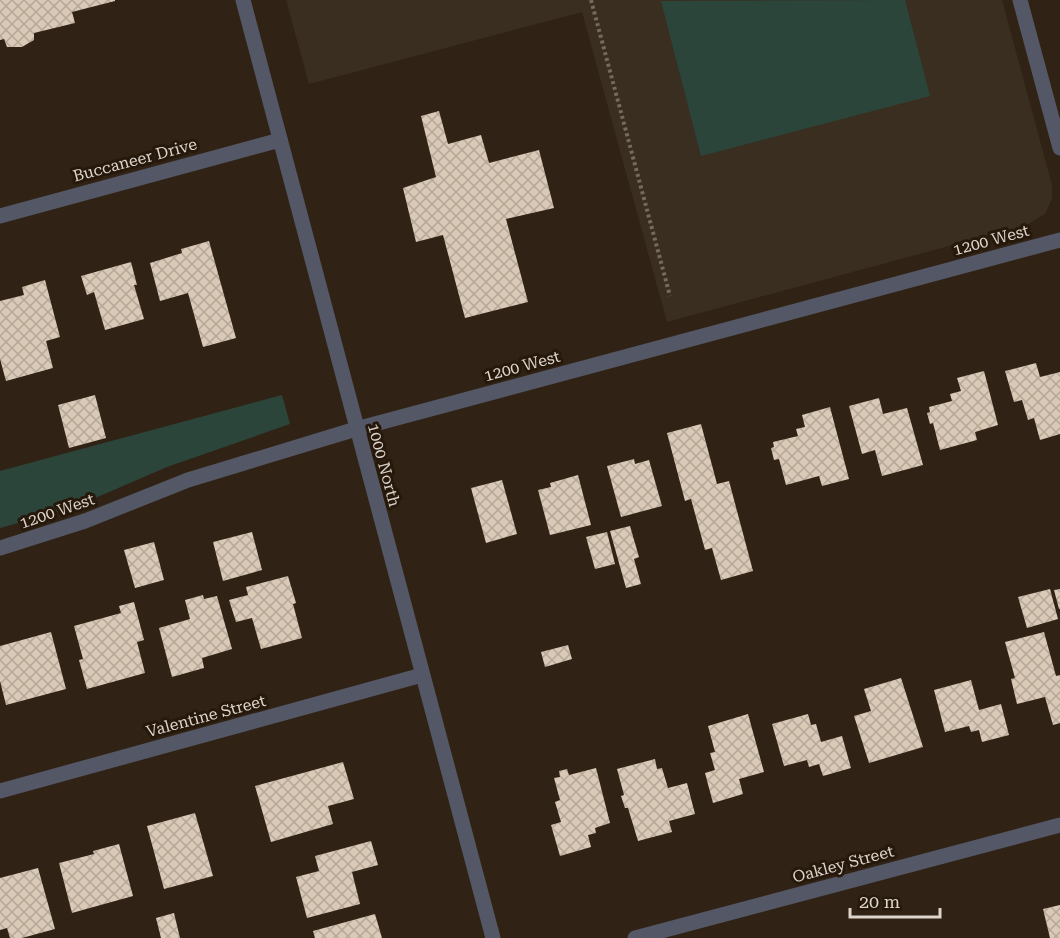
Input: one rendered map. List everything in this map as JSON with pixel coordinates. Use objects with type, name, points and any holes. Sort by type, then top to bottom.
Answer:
[{"type":"street","name":"1000 North","points":[[243,0],[493,938]]},
{"type":"street","points":[[1020,0],[1060,148]]},
{"type":"street","name":"Buccaneer Drive","points":[[0,216],[280,140]]},
{"type":"street","name":"1200 West","points":[[0,548],[85,521],[188,480],[356,429],[1060,240]]},
{"type":"street","name":"Valentine Street","points":[[0,791],[422,675]]},
{"type":"street","name":"Oakley Street","points":[[635,938],[1060,825]]},
{"type":"path","points":[[591,0],[670,296]]},
{"type":"shaded area","points":[[286,0],[1002,0],[1052,185],[1052,199],[1045,214],[1027,225],[667,322],[582,12],[309,84]]},
{"type":"green space","points":[[905,0],[930,96],[701,156],[661,1]]},
{"type":"green space","points":[[282,395],[290,424],[167,467],[72,508],[0,528],[0,471]]},
{"type":"building","points":[[0,0],[115,1],[72,12],[75,23],[34,33],[34,40],[22,47],[7,47],[4,39],[0,40]]},
{"type":"building","points":[[439,111],[448,144],[481,135],[489,163],[539,150],[554,208],[506,219],[528,302],[465,318],[443,235],[416,242],[403,188],[436,177],[421,116]]},
{"type":"building","points":[[209,241],[236,338],[203,347],[188,293],[160,301],[150,263],[182,253],[181,249]]},
{"type":"building","points":[[131,262],[137,285],[134,285],[144,319],[105,330],[94,292],[87,295],[81,276]]},
{"type":"building","points":[[45,280],[60,337],[46,341],[53,368],[6,381],[0,359],[0,301],[24,295],[22,287]]},
{"type":"building","points":[[1036,363],[1040,377],[1060,372],[1060,434],[1040,440],[1034,418],[1028,420],[1022,400],[1014,402],[1005,371]]},
{"type":"building","points":[[984,371],[998,425],[975,432],[977,440],[940,450],[933,423],[930,424],[927,413],[930,412],[929,407],[952,401],[950,394],[961,391],[957,378]]},
{"type":"building","points":[[95,395],[106,438],[69,448],[58,405]]},
{"type":"building","points":[[879,398],[883,414],[907,408],[923,465],[882,476],[875,450],[862,454],[849,406]]},
{"type":"building","points":[[830,407],[849,479],[822,486],[819,476],[786,485],[779,459],[774,460],[771,448],[774,447],[773,442],[798,436],[796,429],[805,427],[802,415]]},
{"type":"building","points":[[701,424],[717,484],[729,481],[753,571],[721,580],[712,548],[705,550],[691,499],[685,501],[667,433]]},
{"type":"building","points":[[634,459],[635,464],[649,460],[662,506],[621,517],[607,466]]},
{"type":"building","points":[[578,475],[591,525],[550,535],[538,490],[551,487],[550,483]]},
{"type":"building","points":[[502,480],[517,534],[486,543],[471,488]]},
{"type":"building","points":[[630,526],[639,557],[634,559],[641,584],[626,588],[610,531]]},
{"type":"building","points":[[252,532],[262,570],[223,581],[213,542]]},
{"type":"building","points":[[607,532],[615,564],[595,569],[586,537]]},
{"type":"building","points":[[154,542],[164,580],[135,588],[124,550]]},
{"type":"building","points":[[288,576],[296,603],[293,604],[302,638],[261,649],[252,618],[236,622],[229,600],[248,595],[246,587]]},
{"type":"building","points":[[1050,589],[1058,619],[1027,628],[1018,597]]},
{"type":"building","points":[[1060,589],[1060,609],[1059,609],[1054,590]]},
{"type":"building","points":[[203,595],[204,599],[217,596],[232,649],[202,658],[204,668],[172,677],[159,628],[190,619],[185,600]]},
{"type":"building","points":[[134,602],[144,640],[137,642],[145,673],[87,689],[79,660],[83,659],[74,626],[121,613],[119,606]]},
{"type":"building","points":[[51,632],[66,689],[6,705],[0,681],[0,646]]},
{"type":"building","points":[[1044,632],[1056,676],[1060,675],[1060,723],[1053,725],[1045,697],[1017,704],[1011,679],[1015,678],[1005,642]]},
{"type":"building","points":[[568,645],[572,659],[545,667],[541,652]]},
{"type":"building","points":[[901,678],[923,747],[869,763],[854,716],[871,711],[864,689]]},
{"type":"building","points":[[971,680],[979,710],[1001,704],[1009,735],[982,742],[979,730],[971,732],[969,726],[945,732],[934,690]]},
{"type":"building","points":[[748,714],[764,772],[739,779],[743,794],[713,803],[705,773],[715,770],[710,753],[715,752],[708,726]]},
{"type":"building","points":[[808,714],[811,725],[816,724],[821,742],[842,736],[851,768],[823,776],[819,764],[809,767],[807,760],[784,766],[772,724]]},
{"type":"building","points":[[655,759],[657,769],[662,768],[668,788],[687,783],[695,814],[669,821],[672,832],[638,841],[628,808],[625,808],[621,796],[624,795],[617,769]]},
{"type":"building","points":[[343,762],[354,799],[328,806],[333,824],[271,842],[255,786]]},
{"type":"building","points":[[596,768],[610,823],[595,828],[596,833],[588,835],[591,847],[560,856],[551,825],[561,822],[555,802],[560,800],[554,778],[560,777],[559,771],[567,769],[569,775]]},
{"type":"building","points":[[195,813],[213,876],[164,889],[147,826]]},
{"type":"building","points":[[371,841],[378,865],[352,872],[360,904],[307,918],[296,877],[319,871],[315,856]]},
{"type":"building","points":[[119,844],[133,896],[72,913],[59,863],[94,854],[93,851]]},
{"type":"building","points":[[38,868],[55,929],[22,938],[10,938],[7,928],[0,930],[0,878]]},
{"type":"building","points":[[1060,905],[1060,938],[1050,938],[1043,909]]},
{"type":"building","points":[[174,913],[180,938],[161,938],[156,918]]},
{"type":"building","points":[[375,914],[382,938],[315,938],[313,931]]}]
